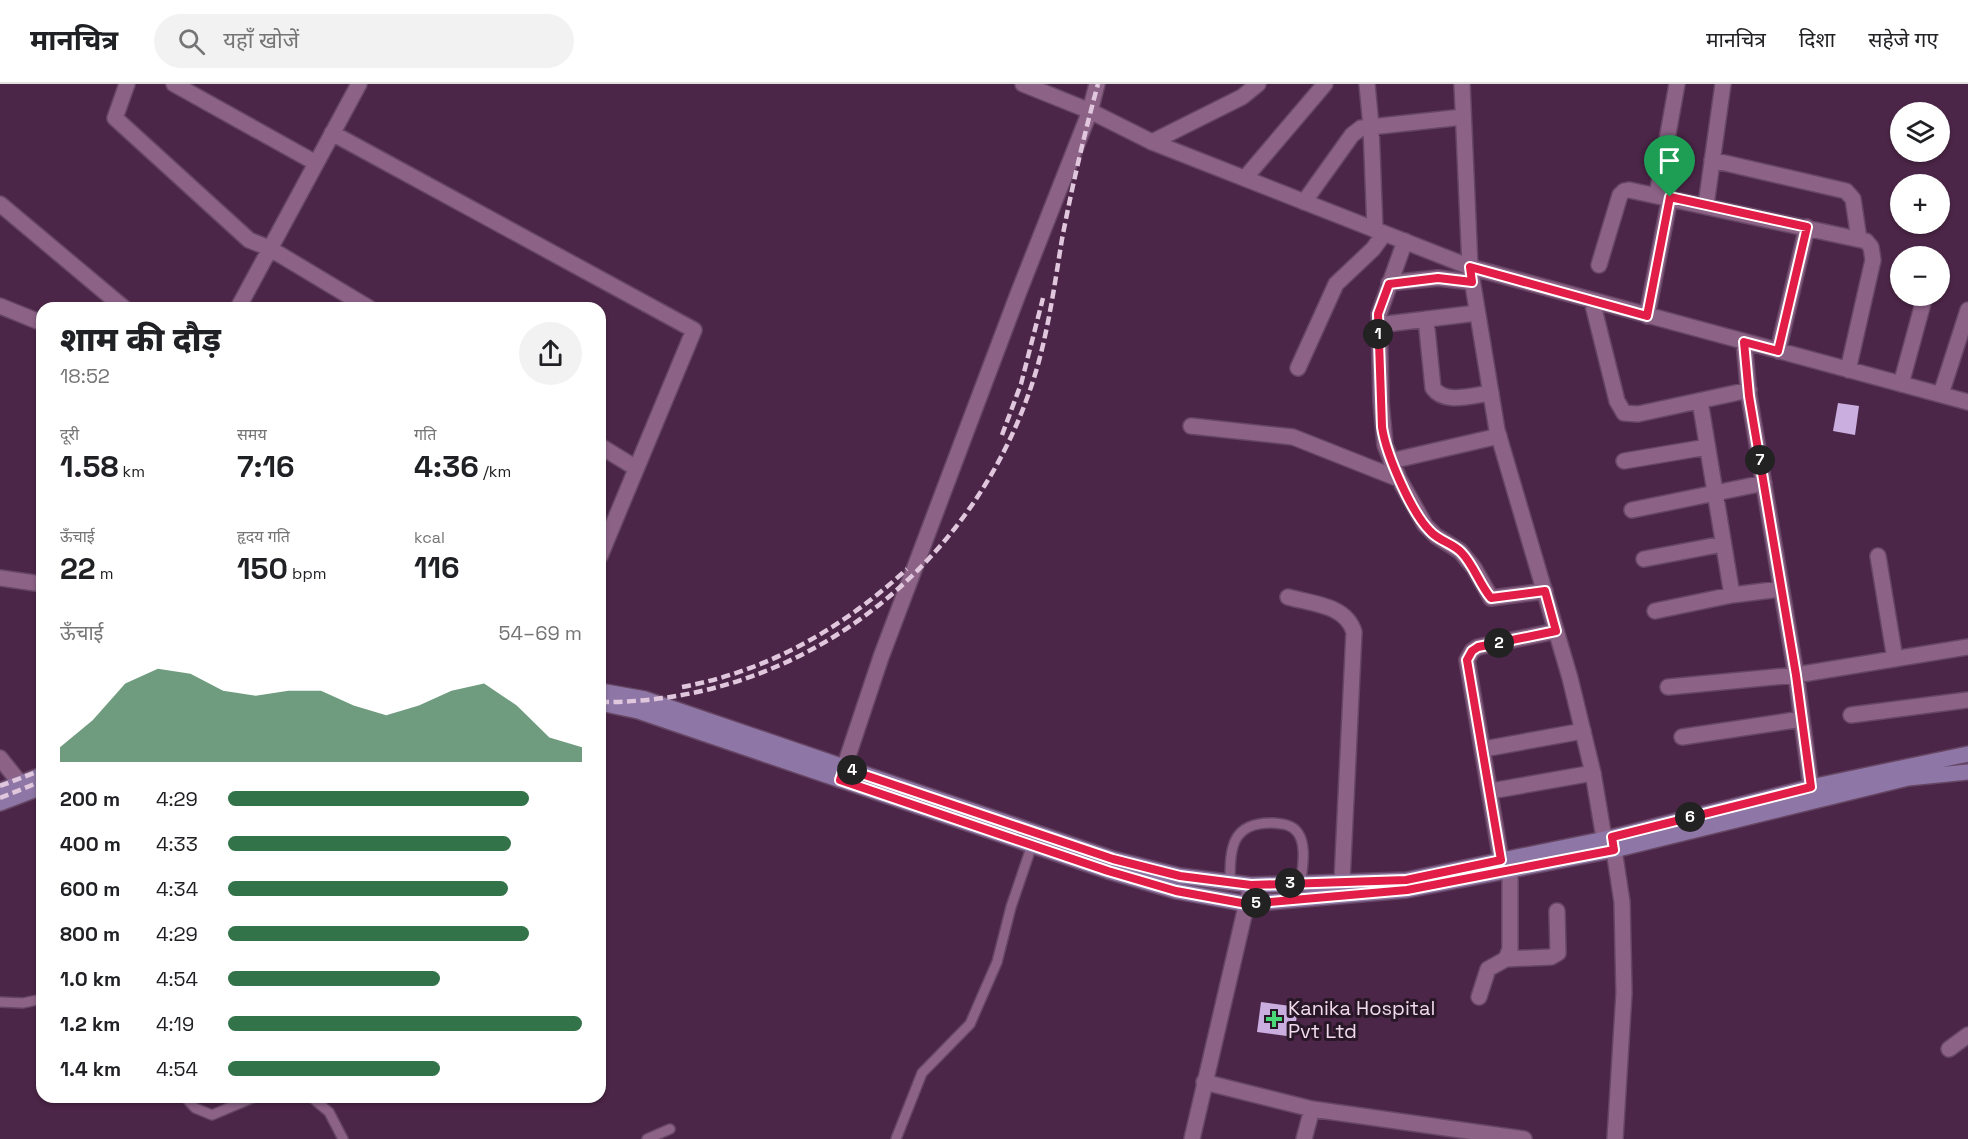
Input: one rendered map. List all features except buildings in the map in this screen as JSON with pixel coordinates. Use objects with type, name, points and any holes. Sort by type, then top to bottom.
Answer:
[{"type":"main road","points":[[606,692],[645,699],[842,774]]},
{"type":"main road","points":[[606,704],[638,711],[842,774],[1009,830],[1180,876],[1251,885],[1406,880],[1506,866]]},
{"type":"main road","points":[[1610,844],[1811,787],[1968,754]]},
{"type":"main road","points":[[1009,830],[1032,845],[1176,891],[1247,904],[1407,890],[1506,866],[1908,778],[1968,772]]},
{"type":"main road","points":[[0,791],[36,777]]},
{"type":"main road","points":[[0,803],[36,789]]},
{"type":"street","points":[[126,84],[116,118],[249,240],[269,248],[359,302]]},
{"type":"street","points":[[174,84],[316,163]]},
{"type":"street","points":[[241,302],[359,84]]},
{"type":"street","points":[[1023,84],[1090,111],[1152,142],[1405,242],[1471,274],[1592,301],[1968,402]]},
{"type":"street","points":[[842,774],[881,657],[1018,294],[1090,111],[1097,84]]},
{"type":"street","points":[[1152,142],[1242,97],[1258,84]]},
{"type":"street","points":[[1245,178],[1325,84]]},
{"type":"street","points":[[1298,368],[1336,284],[1373,249],[1380,232],[1367,84]]},
{"type":"street","points":[[1462,84],[1471,274],[1498,436],[1545,591],[1583,731],[1622,902],[1624,993],[1615,1139]]},
{"type":"street","points":[[1647,316],[1677,84]]},
{"type":"street","points":[[1706,205],[1723,84]]},
{"type":"street","points":[[1304,202],[1352,135],[1361,128],[1463,117]]},
{"type":"street","points":[[332,133],[694,330],[606,541]]},
{"type":"street","points":[[1712,160],[1846,191],[1852,199],[1859,239]]},
{"type":"street","points":[[1599,265],[1620,195],[1629,190],[1866,241],[1871,247],[1873,260],[1848,370]]},
{"type":"street","points":[[0,204],[117,302]]},
{"type":"street","points":[[1778,351],[1807,227]]},
{"type":"street","points":[[1405,242],[1378,314],[1382,427],[1391,461],[1430,531],[1460,551],[1474,568],[1491,598],[1545,591]]},
{"type":"street","points":[[1389,284],[1471,274]]},
{"type":"street","points":[[1592,301],[1617,401],[1624,413],[1638,414],[1749,390]]},
{"type":"street","points":[[0,306],[36,321]]},
{"type":"street","points":[[1901,384],[1922,306]]},
{"type":"street","points":[[1941,394],[1968,310]]},
{"type":"street","points":[[1378,325],[1477,313]]},
{"type":"street","points":[[1426,319],[1433,388],[1436,392],[1446,398],[1491,393]]},
{"type":"street","points":[[1744,342],[1749,390],[1796,675],[1811,787]]},
{"type":"street","points":[[1700,401],[1732,595]]},
{"type":"street","points":[[1191,426],[1293,437],[1399,479]]},
{"type":"street","points":[[1391,461],[1498,436]]},
{"type":"street","points":[[1624,461],[1707,447]]},
{"type":"street","points":[[606,450],[636,468]]},
{"type":"street","points":[[1632,510],[1715,495],[1764,483]]},
{"type":"street","points":[[1644,559],[1723,544]]},
{"type":"street","points":[[1878,556],[1895,659]]},
{"type":"street","points":[[0,578],[36,583]]},
{"type":"street","points":[[1654,611],[1732,595],[1781,589]]},
{"type":"street","points":[[1288,597],[1343,613],[1351,621],[1354,632],[1342,881],[1344,897]]},
{"type":"street","points":[[1506,959],[1510,949],[1506,866],[1468,670],[1469,655],[1478,647],[1556,631]]},
{"type":"street","points":[[1668,687],[1796,675],[1968,647]]},
{"type":"street","points":[[1851,715],[1968,700]]},
{"type":"street","points":[[1682,737],[1802,719]]},
{"type":"street","points":[[1484,749],[1583,731]]},
{"type":"street","points":[[0,758],[20,783]]},
{"type":"street","points":[[1491,791],[1593,773]]},
{"type":"street","points":[[1192,1139],[1251,885]]},
{"type":"street","points":[[1479,997],[1488,969],[1506,959],[1551,957],[1558,953],[1557,911]]},
{"type":"street","points":[[1948,1049],[1968,1035]]},
{"type":"street","points":[[1204,1082],[1312,1109],[1524,1139]]},
{"type":"street","points":[[1304,1139],[1312,1109]]},
{"type":"lane","points":[[1230,883],[1230,856],[1239,834],[1247,826],[1259,823],[1287,825],[1298,833],[1302,845],[1301,883]]},
{"type":"lane","points":[[896,1139],[922,1073],[970,1024],[997,962],[1011,907],[1032,845]]},
{"type":"lane","points":[[0,1002],[23,1003],[36,1000]]},
{"type":"lane","points":[[190,1103],[195,1108],[212,1115],[240,1103]]},
{"type":"lane","points":[[318,1103],[329,1112],[343,1139]]},
{"type":"lane","points":[[647,1139],[670,1129]]},
{"type":"railway","points":[[606,702],[675,696],[747,678],[813,649],[874,609],[928,560],[974,503],[1010,438],[1037,368],[1070,200],[1098,84]]},
{"type":"railway","points":[[1002,435],[1021,384],[1043,298]]},
{"type":"railway","points":[[682,687],[744,670],[803,644],[857,610],[907,569]]},
{"type":"railway","points":[[0,786],[36,772]]},
{"type":"railway","points":[[0,798],[36,783]]},
{"type":"place","name":"Kanika Hospital Pvt Ltd","points":[[1274,1019]]},
{"type":"route","points":[[1670,197],[1807,227],[1778,351],[1744,342],[1749,396],[1796,675],[1811,787],[1612,837],[1614,850],[1407,890],[1247,904],[1176,891],[1108,871],[840,780],[844,768],[1113,859],[1180,876],[1230,883],[1251,885],[1406,880],[1501,860],[1484,749],[1467,660],[1472,651],[1478,647],[1556,631],[1545,591],[1491,598],[1474,568],[1460,551],[1436,536],[1425,525],[1399,479],[1385,445],[1382,427],[1378,314],[1389,284],[1438,278],[1472,282],[1470,267],[1647,316],[1670,197]]}]
